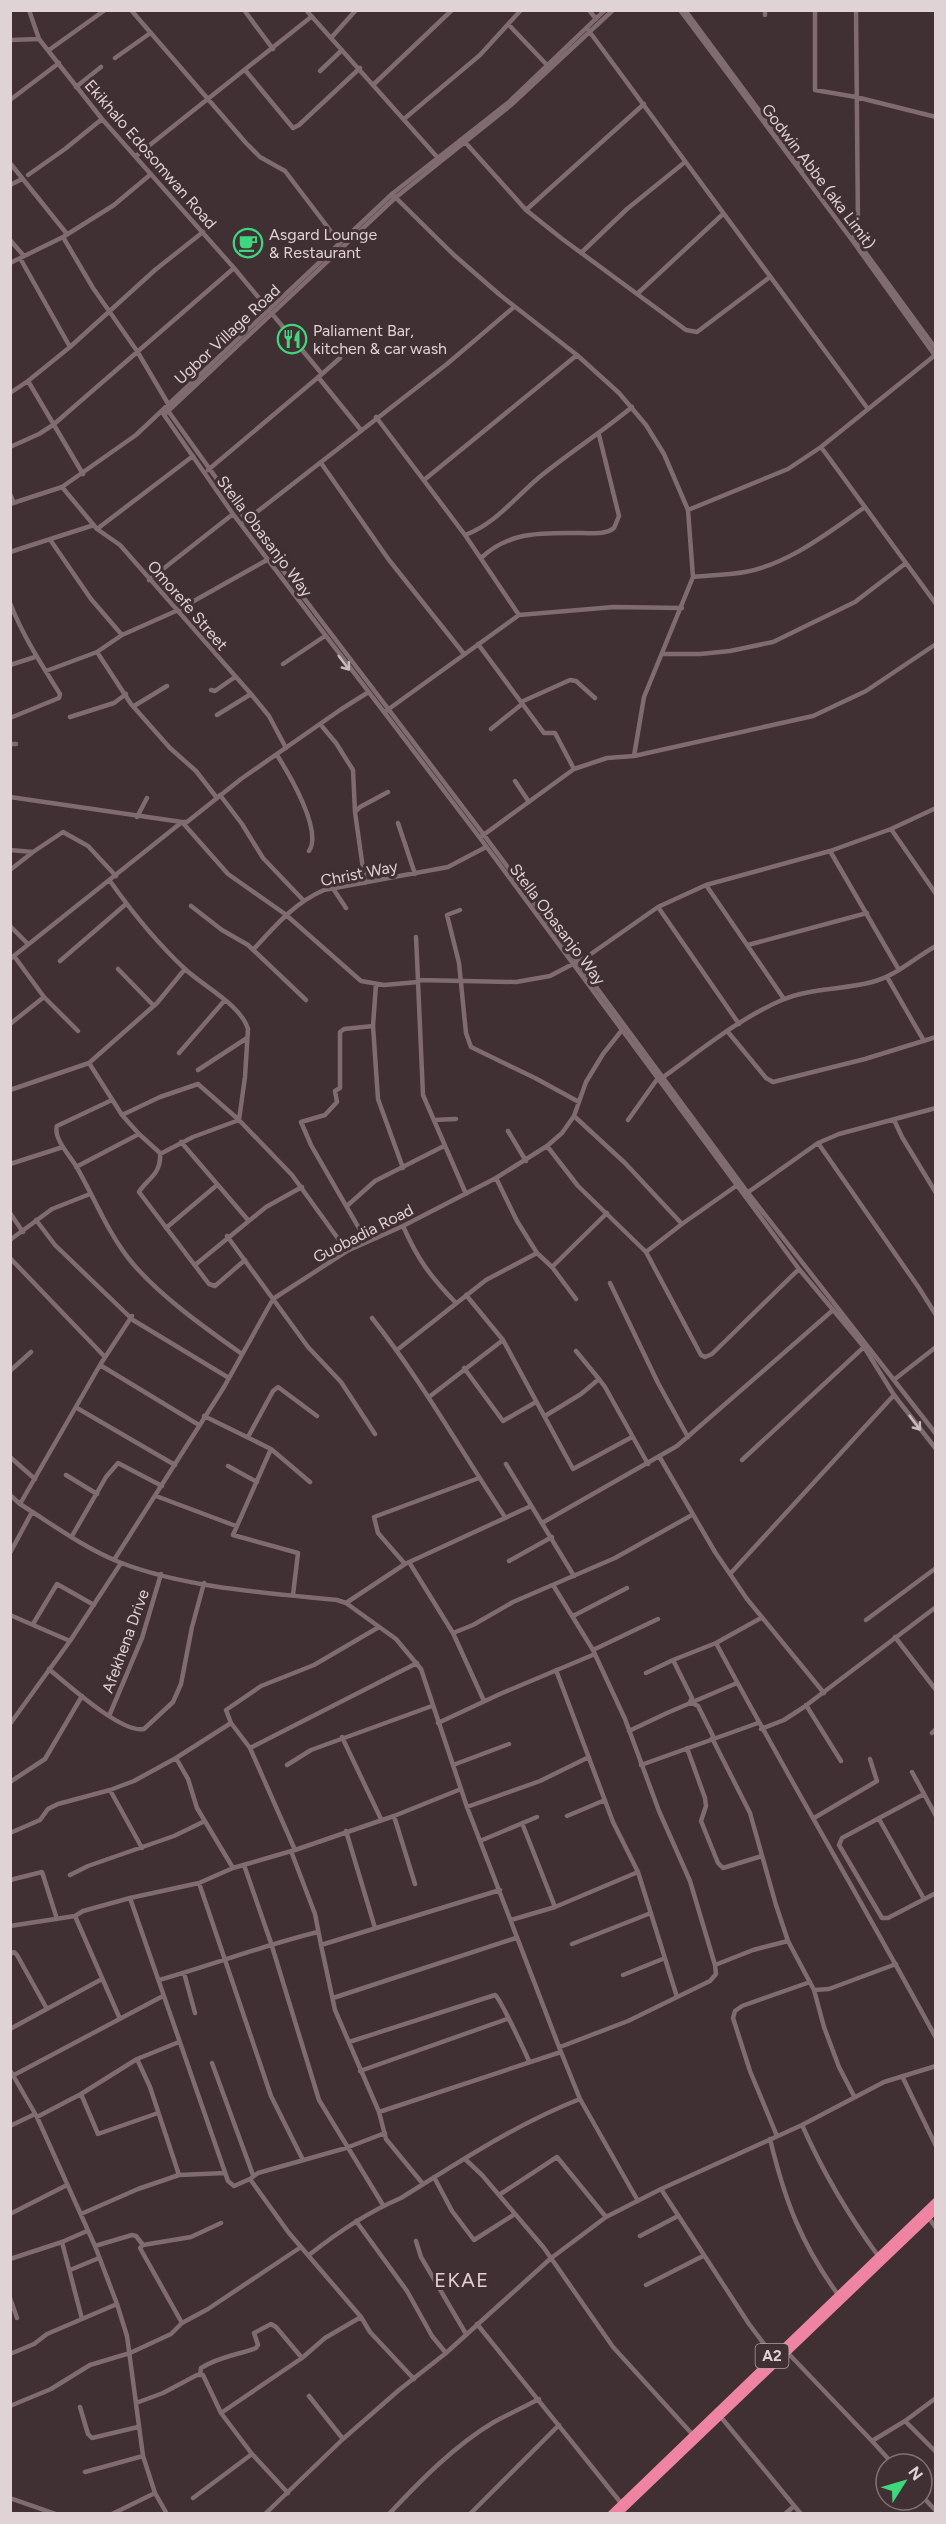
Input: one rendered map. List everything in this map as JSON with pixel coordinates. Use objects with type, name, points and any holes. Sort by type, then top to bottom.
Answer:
[{"type":"highway","name":"A2","points":[[618,2514],[936,2201]]},
{"type":"highway","name":"A2","points":[[611,2514],[773,2356],[784,2349],[936,2210]]},
{"type":"street","points":[[10,40],[39,39],[29,10]]},
{"type":"street","points":[[49,51],[105,10]]},
{"type":"street","points":[[131,10],[149,34],[260,158],[285,171],[339,242]]},
{"type":"street","points":[[244,10],[273,49]]},
{"type":"street","points":[[306,10],[438,158]]},
{"type":"street","points":[[331,38],[356,10]]},
{"type":"street","points":[[374,84],[452,10]]},
{"type":"street","points":[[404,119],[480,55],[520,10]]},
{"type":"street","points":[[589,10],[596,20]]},
{"type":"street","name":"Ugbor Village Road","points":[[272,312],[339,242],[438,158],[464,141],[589,30],[605,10]]},
{"type":"street","name":"Ugbor Village Road","points":[[12,504],[62,487],[83,474],[167,410],[393,196],[464,141],[613,10]]},
{"type":"street","name":"Godwin Abbe (aka Limit)","points":[[680,10],[853,239]]},
{"type":"street","name":"Godwin Abbe (aka Limit)","points":[[685,10],[934,350]]},
{"type":"street","points":[[815,10],[814,87],[819,93],[856,97],[936,117]]},
{"type":"street","points":[[853,239],[858,228],[856,10]]},
{"type":"street","points":[[136,156],[311,17]]},
{"type":"street","points":[[509,25],[548,65]]},
{"type":"street","points":[[589,30],[868,409]]},
{"type":"street","points":[[115,58],[149,34]]},
{"type":"street","name":"Ekikhalo Edosomwan Road","points":[[39,39],[102,119],[272,312],[361,430]]},
{"type":"street","points":[[320,71],[342,50]]},
{"type":"street","points":[[10,100],[59,63]]},
{"type":"street","points":[[76,87],[101,67]]},
{"type":"street","points":[[245,70],[293,128],[360,68]]},
{"type":"street","points":[[526,210],[644,104]]},
{"type":"street","points":[[28,175],[102,119]]},
{"type":"street","points":[[464,141],[526,210],[686,330],[697,332],[770,277]]},
{"type":"street","points":[[581,253],[627,209],[685,162]]},
{"type":"street","points":[[10,163],[65,236],[93,288],[137,351],[167,410],[197,453],[575,963]]},
{"type":"street","points":[[10,263],[65,236],[114,205],[151,174]]},
{"type":"street","points":[[10,185],[22,179]]},
{"type":"street","points":[[393,196],[454,255],[514,307],[577,355],[632,407],[663,454],[688,510],[693,577],[644,697],[634,756]]},
{"type":"street","points":[[637,294],[723,214]]},
{"type":"street","points":[[10,393],[70,346],[155,270],[203,232]]},
{"type":"street","points":[[10,240],[22,257],[70,346]]},
{"type":"street","points":[[10,447],[53,425],[234,268]]},
{"type":"street","points":[[241,525],[376,417],[447,364],[514,307]]},
{"type":"street","points":[[688,510],[788,469],[821,447],[868,409],[934,350]]},
{"type":"street","points":[[424,480],[577,355]]},
{"type":"street","points":[[204,474],[340,358]]},
{"type":"street","points":[[28,381],[83,474]]},
{"type":"street","points":[[465,535],[479,530],[543,474],[599,435],[632,407]]},
{"type":"street","name":"Stella Obasanjo Way","points":[[167,410],[192,457],[241,525],[367,693],[482,836],[486,847],[617,1019],[622,1030],[736,1186],[746,1194],[799,1269],[826,1296],[833,1310],[864,1347],[894,1395],[936,1449]]},
{"type":"street","points":[[376,417],[465,535],[519,615]]},
{"type":"street","points":[[481,558],[501,543],[518,536],[542,533],[604,533],[616,526],[619,516],[599,435]]},
{"type":"street","points":[[821,447],[936,604]]},
{"type":"street","points":[[10,552],[95,527],[197,453]]},
{"type":"street","points":[[321,463],[388,560],[465,654]]},
{"type":"street","name":"Omorefe Street","points":[[62,487],[95,527],[120,545],[251,694],[269,716],[286,748]]},
{"type":"street","points":[[10,494],[12,504]]},
{"type":"street","points":[[693,577],[747,571],[779,560],[818,539],[865,507]]},
{"type":"street","points":[[149,580],[233,514]]},
{"type":"street","points":[[51,541],[91,598],[122,635]]},
{"type":"street","points":[[46,671],[97,652],[122,635],[176,611],[267,560]]},
{"type":"street","points":[[663,654],[730,651],[773,642],[855,602],[906,563]]},
{"type":"street","points":[[10,603],[20,629],[35,657],[60,694],[59,698],[10,718]]},
{"type":"street","points":[[383,713],[519,615],[614,607],[682,608]]},
{"type":"street","points":[[283,663],[325,636]]},
{"type":"street","points":[[478,644],[544,733],[555,733],[574,769]]},
{"type":"street","points":[[482,836],[574,769],[607,758],[634,756],[813,716],[866,691],[936,644]]},
{"type":"street","points":[[97,652],[134,706],[170,748],[196,771],[218,796],[242,824],[263,858],[304,901]]},
{"type":"street","points":[[10,665],[35,657]]},
{"type":"street","points":[[211,690],[215,691],[235,677]]},
{"type":"street","points":[[491,729],[522,703],[570,680],[576,681],[595,698]]},
{"type":"street","points":[[134,706],[167,686]]},
{"type":"street","points":[[10,797],[56,802],[137,817],[187,822],[218,796],[367,693]]},
{"type":"street","points":[[70,717],[114,703],[126,694]]},
{"type":"street","points":[[217,715],[251,694]]},
{"type":"street","points":[[320,724],[336,743],[353,770],[355,812],[365,883]]},
{"type":"street","points":[[277,755],[295,786],[309,823],[313,838],[309,851]]},
{"type":"street","points":[[515,781],[529,802]]},
{"type":"street","points":[[355,812],[388,792]]},
{"type":"street","points":[[137,817],[147,798]]},
{"type":"street","points":[[182,822],[228,874],[285,914],[348,972],[361,981],[376,984],[418,981],[516,982],[550,976],[575,963],[658,907],[706,885],[830,851],[891,829],[936,808]]},
{"type":"street","points":[[78,1031],[44,998],[13,958],[182,822]]},
{"type":"street","points":[[398,823],[415,874]]},
{"type":"street","points":[[891,829],[936,894]]},
{"type":"street","points":[[10,870],[63,832],[88,846],[116,876]]},
{"type":"street","name":"Christ Way","points":[[253,950],[285,914],[304,901],[333,887],[448,867],[486,847]]},
{"type":"street","points":[[10,850],[33,852]]},
{"type":"street","points":[[830,851],[899,970]]},
{"type":"street","points":[[110,881],[126,904],[185,969],[225,1000],[246,1022],[247,1038],[239,1120]]},
{"type":"street","points":[[706,885],[784,999]]},
{"type":"street","points":[[333,887],[346,908]]},
{"type":"street","points":[[60,961],[126,904]]},
{"type":"street","points":[[191,906],[253,950],[306,1000]]},
{"type":"street","points":[[658,907],[739,1024]]},
{"type":"street","points":[[460,910],[447,915],[462,981],[466,1033],[471,1047],[579,1102]]},
{"type":"street","points":[[748,945],[867,913]]},
{"type":"street","points":[[10,926],[28,944]]},
{"type":"street","points":[[416,938],[423,1095],[466,1194]]},
{"type":"street","points":[[628,1120],[660,1079],[739,1024],[784,999],[812,992],[856,986],[886,977],[936,946]]},
{"type":"street","points":[[118,969],[154,1006]]},
{"type":"street","points":[[10,1090],[89,1063],[154,1006],[185,969]]},
{"type":"street","points":[[886,977],[924,1041]]},
{"type":"street","points":[[376,984],[373,1026],[378,1099],[403,1168]]},
{"type":"street","points":[[10,1024],[44,998]]},
{"type":"street","points":[[179,1053],[225,1000]]},
{"type":"street","points":[[617,1019],[746,1194],[895,1379],[936,1434]]},
{"type":"street","points":[[367,1242],[348,1205],[311,1145],[301,1122],[325,1115],[337,1102],[335,1091],[340,1088],[341,1076],[340,1032],[344,1029],[373,1026]]},
{"type":"street","name":"Guobadia Road","points":[[114,1560],[229,1378],[273,1299],[347,1251],[466,1194],[526,1161],[547,1146],[562,1133],[574,1116],[586,1082],[603,1053],[622,1030]]},
{"type":"street","points":[[728,1032],[766,1078],[773,1082],[865,1059],[936,1037]]},
{"type":"street","points":[[198,1070],[247,1038]]},
{"type":"street","points":[[89,1063],[122,1115],[160,1154],[165,1154],[181,1142],[239,1120]]},
{"type":"street","points":[[122,1115],[198,1084],[239,1120],[302,1187],[347,1251]]},
{"type":"street","points":[[112,1100],[57,1126],[56,1132],[63,1147],[129,1259],[200,1324],[242,1354]]},
{"type":"street","points":[[746,1194],[818,1143],[839,1134],[936,1108]]},
{"type":"street","points":[[574,1116],[625,1163],[682,1224]]},
{"type":"street","points":[[434,1120],[456,1119]]},
{"type":"street","points":[[894,1120],[936,1193]]},
{"type":"street","points":[[508,1131],[526,1161]]},
{"type":"street","points":[[76,1167],[139,1134]]},
{"type":"street","points":[[181,1142],[248,1220]]},
{"type":"street","points":[[818,1143],[936,1315]]},
{"type":"street","points":[[348,1205],[375,1181],[444,1146]]},
{"type":"street","points":[[547,1146],[578,1186],[646,1252],[701,1355],[705,1357],[712,1354],[799,1269]]},
{"type":"street","points":[[10,1164],[63,1147]]},
{"type":"street","points":[[160,1154],[153,1178],[139,1192],[166,1228],[213,1286],[244,1260]]},
{"type":"street","points":[[496,1178],[517,1221],[537,1253],[576,1299]]},
{"type":"street","points":[[166,1228],[217,1185]]},
{"type":"street","points":[[646,1252],[736,1186]]},
{"type":"street","points":[[195,1264],[227,1236],[266,1207],[302,1187]]},
{"type":"street","points":[[10,1240],[52,1209],[90,1194]]},
{"type":"street","points":[[10,1213],[22,1232]]},
{"type":"street","points":[[552,1268],[607,1213]]},
{"type":"street","points":[[36,1220],[55,1245],[78,1269],[132,1316],[133,1320],[229,1378]]},
{"type":"street","points":[[403,1226],[417,1257],[429,1275],[456,1302]]},
{"type":"street","points":[[227,1236],[308,1347],[341,1382],[375,1434]]},
{"type":"street","points":[[398,1350],[486,1280],[537,1253]]},
{"type":"street","points":[[10,1258],[105,1357]]},
{"type":"street","points":[[610,1283],[658,1383],[688,1437]]},
{"type":"street","points":[[466,1295],[503,1340],[573,1469],[632,1437]]},
{"type":"street","points":[[542,1523],[648,1464],[688,1437],[833,1310]]},
{"type":"street","points":[[20,1504],[100,1365],[132,1316]]},
{"type":"street","points":[[372,1318],[398,1350],[505,1517]]},
{"type":"street","points":[[429,1398],[464,1368],[503,1340]]},
{"type":"street","points":[[742,1460],[864,1347]]},
{"type":"street","points":[[895,1379],[936,1347]]},
{"type":"street","points":[[576,1351],[605,1387],[648,1464]]},
{"type":"street","points":[[10,1371],[31,1352]]},
{"type":"street","points":[[100,1365],[199,1425]]},
{"type":"street","points":[[464,1368],[503,1421],[536,1402]]},
{"type":"street","points":[[545,1416],[581,1394],[598,1380]]},
{"type":"street","points":[[248,1437],[273,1391],[278,1387],[317,1416]]},
{"type":"street","points":[[729,1574],[894,1395]]},
{"type":"street","points":[[77,1408],[175,1465]]},
{"type":"street","points":[[204,1416],[272,1449],[310,1482]]},
{"type":"street","points":[[272,1449],[233,1534],[298,1553],[293,1595]]},
{"type":"street","points":[[659,1456],[729,1574],[761,1618],[824,1693]]},
{"type":"street","points":[[10,1457],[35,1479]]},
{"type":"street","points":[[72,1536],[117,1463],[162,1486]]},
{"type":"street","points":[[506,1464],[574,1576]]},
{"type":"street","points":[[228,1466],[257,1482]]},
{"type":"street","points":[[66,1475],[97,1494]]},
{"type":"street","points":[[479,1478],[374,1517],[378,1533],[407,1563],[453,1633],[484,1701]]},
{"type":"street","points":[[10,1495],[32,1512],[121,1563],[204,1583],[346,1603],[402,1645],[421,1669],[467,1807],[580,2099],[638,2201]]},
{"type":"street","points":[[156,1496],[236,1526]]},
{"type":"street","points":[[346,1603],[407,1563],[531,1506]]},
{"type":"street","points":[[10,1553],[32,1512]]},
{"type":"street","points":[[453,1633],[473,1625],[513,1602],[624,1553],[692,1515]]},
{"type":"street","points":[[509,1561],[552,1537]]},
{"type":"street","points":[[10,1724],[70,1641],[121,1563]]},
{"type":"street","points":[[866,1620],[936,1568]]},
{"type":"street","name":"Afekhena Drive","points":[[109,1716],[142,1638],[161,1574]]},
{"type":"street","points":[[49,1669],[109,1716],[133,1730],[144,1730],[174,1701],[181,1684],[192,1627],[204,1583]]},
{"type":"street","points":[[33,1624],[57,1584],[94,1605]]},
{"type":"street","points":[[379,2112],[560,2049],[628,2021],[710,1982],[716,1974],[690,1881],[629,1731],[594,1652],[553,1585]]},
{"type":"street","points":[[573,1616],[627,1588]]},
{"type":"street","points":[[761,1729],[784,1720],[824,1693],[936,1606]]},
{"type":"street","points":[[10,1615],[70,1641]]},
{"type":"street","points":[[438,1723],[594,1652],[658,1618]]},
{"type":"street","points":[[646,1672],[716,1643],[761,1618]]},
{"type":"street","points":[[379,1627],[314,1665],[261,1686],[226,1710],[231,1723],[250,1748],[293,1850],[315,1914],[333,1998],[360,2071],[379,2112],[389,2145],[423,2184]]},
{"type":"street","points":[[895,1637],[936,1690]]},
{"type":"street","points":[[716,1643],[761,1729],[814,1818],[936,2038]]},
{"type":"street","points":[[673,1660],[692,1698],[690,1702]]},
{"type":"street","points":[[250,1748],[417,1663]]},
{"type":"street","points":[[556,1670],[613,1822],[638,1872],[677,1997]]},
{"type":"street","points":[[629,1731],[737,1683]]},
{"type":"street","points":[[10,1782],[45,1759],[82,1696]]},
{"type":"street","points":[[690,1702],[698,1706],[750,1813],[788,1941],[814,1990],[824,2027],[854,2096]]},
{"type":"street","points":[[806,1705],[841,1761]]},
{"type":"street","points":[[287,1765],[311,1750],[342,1737],[432,1706]]},
{"type":"street","points":[[10,1833],[40,1820],[48,1809],[58,1804],[110,1790],[176,1758],[231,1723]]},
{"type":"street","points":[[641,1765],[758,1723]]},
{"type":"street","points":[[342,1737],[381,1819]]},
{"type":"street","points":[[453,1765],[509,1744]]},
{"type":"street","points":[[687,1748],[705,1798],[706,1806],[701,1821],[718,1863],[723,1868],[762,1856]]},
{"type":"street","points":[[176,1758],[188,1779],[197,1808],[232,1868]]},
{"type":"street","points":[[467,1807],[540,1781],[566,1766],[589,1758]]},
{"type":"street","points":[[814,1818],[877,1781],[870,1759]]},
{"type":"street","points":[[912,1772],[936,1816]]},
{"type":"street","points":[[10,1926],[75,1916],[82,1911],[130,1898],[199,1883],[232,1868],[394,1816],[461,1789]]},
{"type":"street","points":[[110,1790],[142,1848]]},
{"type":"street","points":[[924,1794],[842,1838],[839,1845],[881,1917],[888,1918],[936,1893]]},
{"type":"street","points":[[567,1816],[605,1800]]},
{"type":"street","points":[[394,1816],[415,1884]]},
{"type":"street","points":[[480,1841],[537,1817]]},
{"type":"street","points":[[879,1819],[924,1899]]},
{"type":"street","points":[[70,1875],[88,1866],[174,1836],[205,1821]]},
{"type":"street","points":[[522,1822],[555,1907]]},
{"type":"street","points":[[346,1831],[375,1928]]},
{"type":"street","points":[[244,1865],[319,2100],[346,2148],[383,2205]]},
{"type":"street","points":[[10,1880],[42,1872],[57,1919]]},
{"type":"street","points":[[511,1920],[555,1907],[638,1872]]},
{"type":"street","points":[[199,1883],[270,2096],[303,2160]]},
{"type":"street","points":[[321,1945],[500,1890]]},
{"type":"street","points":[[130,1898],[230,2185],[234,2186],[252,2177],[346,2148],[385,2133]]},
{"type":"street","points":[[572,1944],[651,1913]]},
{"type":"street","points":[[75,1916],[120,2019]]},
{"type":"street","points":[[159,1980],[271,1944],[318,1932]]},
{"type":"street","points":[[333,1998],[516,1938]]},
{"type":"street","points":[[715,1965],[753,1950],[788,1941]]},
{"type":"street","points":[[10,1954],[14,1952],[17,1955],[47,2009]]},
{"type":"street","points":[[623,1975],[665,1958]]},
{"type":"street","points":[[814,1990],[828,1989],[896,1965]]},
{"type":"street","points":[[184,1972],[195,2013]]},
{"type":"street","points":[[10,2029],[102,1979]]},
{"type":"street","points":[[777,2136],[750,2071],[733,2018],[735,2011],[742,2006],[810,1982]]},
{"type":"street","points":[[349,2042],[495,1995],[500,1999],[507,2019],[529,2061]]},
{"type":"street","points":[[163,1996],[12,2072],[36,2116],[81,2214],[117,2304],[130,2353],[143,2456],[155,2493],[167,2514]]},
{"type":"street","points":[[360,2071],[507,2019]]},
{"type":"street","points":[[10,2126],[81,2094],[137,2059],[179,2042]]},
{"type":"street","points":[[137,2059],[150,2086],[179,2175]]},
{"type":"street","points":[[212,2063],[252,2177],[302,2247],[370,2332],[414,2379]]},
{"type":"street","points":[[265,2514],[343,2439],[446,2353],[550,2259],[606,2217],[661,2189],[802,2125],[854,2096],[902,2076],[936,2066]]},
{"type":"street","points":[[902,2076],[936,2146]]},
{"type":"street","points":[[81,2094],[98,2134],[158,2113]]},
{"type":"street","points":[[309,2255],[356,2221],[383,2205],[536,2117],[580,2099]]},
{"type":"street","points":[[802,2125],[819,2163],[854,2223],[879,2257]]},
{"type":"street","points":[[770,2139],[783,2190],[798,2230],[821,2272],[839,2296]]},
{"type":"street","points":[[499,2195],[557,2157],[606,2217]]},
{"type":"street","points":[[465,2159],[515,2214],[613,2347],[693,2435]]},
{"type":"street","points":[[81,2214],[138,2188],[179,2175],[225,2173]]},
{"type":"street","points":[[435,2177],[452,2211],[474,2240],[515,2214]]},
{"type":"street","points":[[10,2214],[67,2185]]},
{"type":"street","points":[[661,2189],[703,2256],[773,2356]]},
{"type":"street","points":[[640,2236],[678,2216]]},
{"type":"street","points":[[928,2217],[936,2228]]},
{"type":"street","points":[[356,2221],[407,2291],[432,2336],[446,2353]]},
{"type":"street","points":[[142,2245],[191,2237],[221,2223]]},
{"type":"street","points":[[10,2259],[87,2231]]},
{"type":"street","points":[[95,2246],[132,2235],[136,2236],[142,2245],[141,2253],[182,2323]]},
{"type":"street","points":[[416,2241],[421,2257],[466,2334]]},
{"type":"street","points":[[62,2242],[82,2319]]},
{"type":"street","points":[[10,2406],[51,2389],[90,2365],[130,2353],[171,2334],[182,2323],[208,2309],[302,2247]]},
{"type":"street","points":[[646,2285],[703,2256]]},
{"type":"street","points":[[70,2270],[99,2258]]},
{"type":"street","points":[[10,2298],[17,2318]]},
{"type":"street","points":[[10,2354],[34,2344],[47,2334],[117,2304]]},
{"type":"street","points":[[221,2413],[302,2358],[326,2338],[361,2318]]},
{"type":"street","points":[[288,2493],[252,2454],[221,2413],[205,2378],[201,2375],[201,2368],[228,2355],[256,2348],[258,2345],[254,2333],[271,2324],[302,2358]]},
{"type":"street","points":[[477,2324],[621,2503]]},
{"type":"street","points":[[784,2349],[882,2452]]},
{"type":"street","points":[[136,2403],[201,2375]]},
{"type":"street","points":[[309,2396],[343,2439]]},
{"type":"street","points":[[872,2441],[905,2421],[936,2398]]},
{"type":"street","points":[[389,2514],[435,2467],[465,2442],[493,2423],[539,2399]]},
{"type":"street","points":[[80,2407],[88,2434],[92,2438],[138,2427]]},
{"type":"street","points":[[720,2416],[801,2514]]},
{"type":"street","points":[[905,2421],[936,2452]]},
{"type":"street","points":[[470,2514],[559,2425]]},
{"type":"street","points":[[193,2498],[252,2454]]},
{"type":"street","points":[[85,2472],[143,2456]]},
{"type":"street","points":[[112,2514],[155,2493]]},
{"type":"street","points":[[10,2498],[56,2514]]},
{"type":"street","points":[[785,2514],[794,2506]]},
{"type":"place","name":"Asgard Lounge & Restaurant","points":[[248,243]]},
{"type":"place","name":"Paliament Bar, kitchen & car wash","points":[[292,339]]},
{"type":"district","name":"EKAE","points":[[462,2280]]}]
